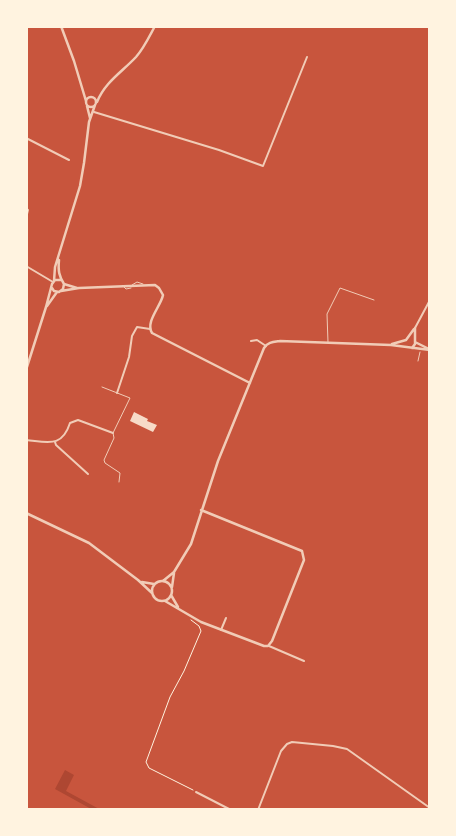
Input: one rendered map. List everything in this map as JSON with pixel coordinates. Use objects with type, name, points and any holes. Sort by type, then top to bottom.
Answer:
[{"type":"street","points":[[61,26],[87,103],[89,122]]},
{"type":"street","points":[[26,370],[53,283],[55,266],[82,178],[92,111],[101,93],[113,77],[137,56],[155,26]]},
{"type":"street","points":[[92,111],[262,166],[307,57]]},
{"type":"street","points":[[82,88],[96,99],[96,104]]},
{"type":"street","points":[[87,103],[89,98],[101,93]]},
{"type":"street","points":[[87,103],[91,107],[96,104]]},
{"type":"street","points":[[26,138],[69,160]]},
{"type":"street","points":[[26,209],[28,214],[26,218]]},
{"type":"street","points":[[59,258],[58,272],[60,280],[64,284],[78,288]]},
{"type":"street","points":[[26,266],[53,283]]},
{"type":"street","points":[[53,283],[60,280]]},
{"type":"street","points":[[53,283],[54,291],[78,288],[155,285],[163,295],[162,302],[151,322],[150,330]]},
{"type":"street","points":[[46,307],[64,284]]},
{"type":"street","points":[[328,343],[327,314],[340,288],[374,300]]},
{"type":"street","points":[[410,348],[406,345],[407,340],[430,300]]},
{"type":"street","points":[[116,393],[129,357],[132,336],[137,327],[150,330],[163,340],[250,383]]},
{"type":"street","points":[[410,348],[415,345],[414,328]]},
{"type":"street","points":[[391,345],[412,338],[430,350]]},
{"type":"street","points":[[250,341],[258,340],[266,346]]},
{"type":"street","points":[[138,580],[146,584],[163,581],[174,572],[191,544],[218,461],[250,383],[269,343],[291,341],[391,345],[430,350]]},
{"type":"street","points":[[418,361],[420,352]]},
{"type":"street","points":[[102,387],[130,398],[113,434],[114,438],[104,460],[105,463],[120,473],[119,482]]},
{"type":"street","points":[[26,440],[55,442],[66,435],[70,423],[78,420],[113,434]]},
{"type":"street","points":[[55,442],[88,474]]},
{"type":"street","points":[[201,510],[299,549],[303,554],[304,560],[272,641],[268,646]]},
{"type":"street","points":[[26,514],[89,543],[138,580],[158,601],[165,601],[179,608],[200,622],[304,661]]},
{"type":"street","points":[[165,601],[171,595],[174,572]]},
{"type":"street","points":[[163,581],[169,583],[172,588]]},
{"type":"street","points":[[152,593],[151,590],[154,584]]},
{"type":"street","points":[[171,595],[179,608]]},
{"type":"street","points":[[221,630],[226,618]]},
{"type":"street","points":[[258,810],[282,751],[287,744],[292,742],[347,749],[430,808]]},
{"type":"street","points":[[196,792],[231,810]]},
{"type":"path","points":[[192,621],[199,626],[201,631],[184,671],[170,697],[146,762],[149,768],[196,792]]},
{"type":"shaded area","points":[[65,770],[74,775],[66,791],[101,810],[93,810],[55,789]]},
{"type":"building","points":[[134,412],[157,425],[153,432],[130,421]]}]
